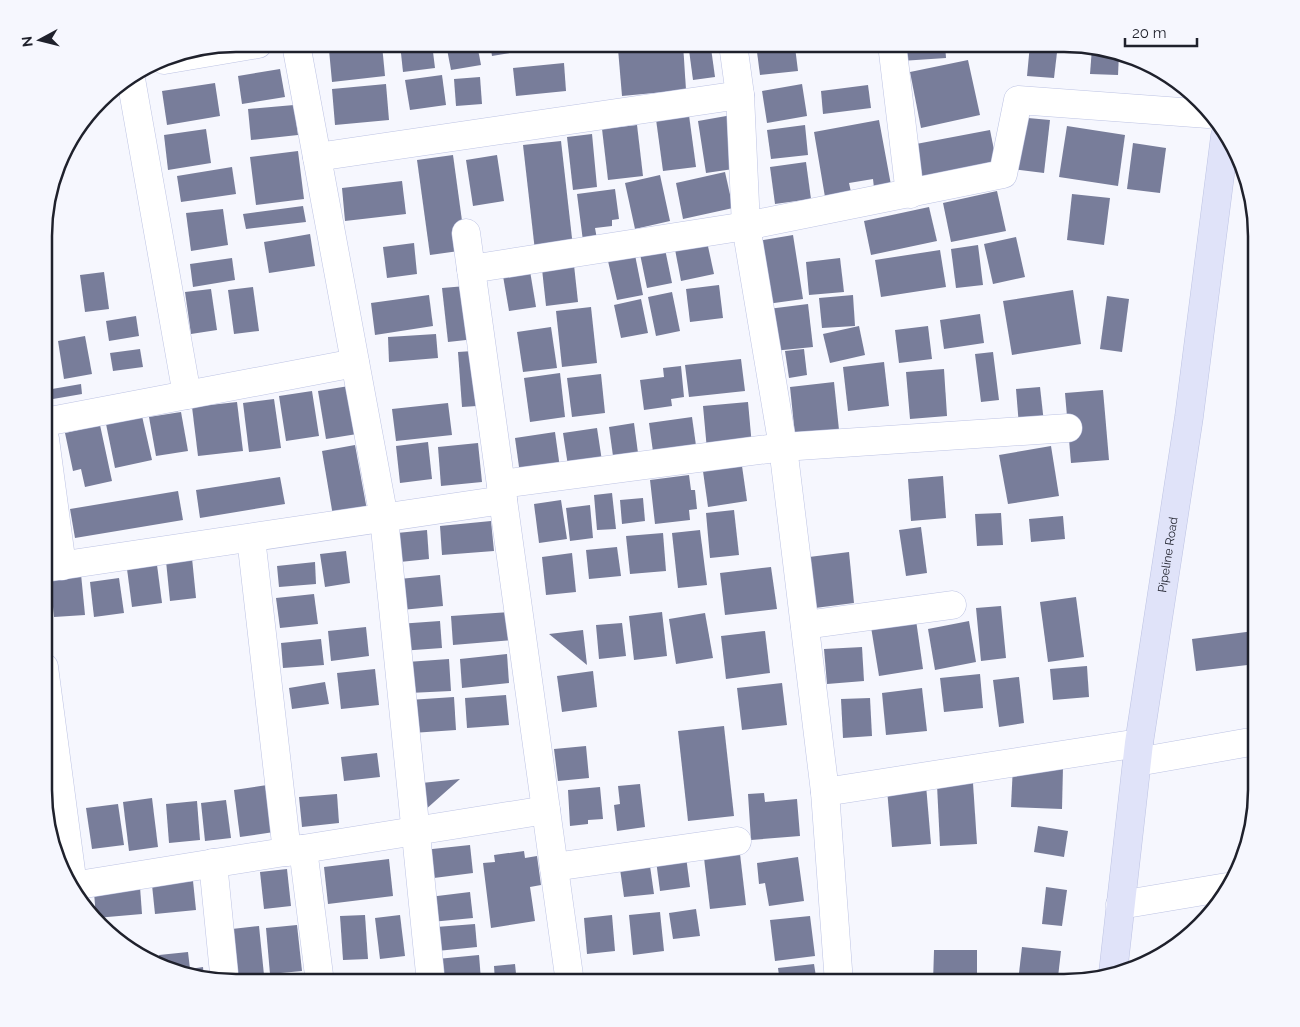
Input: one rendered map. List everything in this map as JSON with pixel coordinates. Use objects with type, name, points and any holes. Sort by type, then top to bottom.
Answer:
[{"type":"main road","name":"Pipeline Road","points":[[1114,967],[1138,752],[1187,427],[1224,146]]},
{"type":"street","points":[[297,52],[384,518],[430,974]]},
{"type":"street","points":[[734,52],[740,95],[746,226],[783,447],[805,625],[825,792],[838,974]]},
{"type":"street","points":[[893,52],[910,194]]},
{"type":"street","points":[[132,85],[187,395]]},
{"type":"street","points":[[317,157],[740,95]]},
{"type":"street","points":[[471,269],[746,226],[1003,174],[1018,100],[1200,113]]},
{"type":"street","points":[[466,233],[569,974]]},
{"type":"street","points":[[52,421],[355,364]]},
{"type":"street","points":[[52,551],[53,567],[384,518],[502,492],[783,447],[1068,428]]},
{"type":"street","points":[[251,538],[295,850],[318,974]]},
{"type":"street","points":[[805,625],[952,605]]},
{"type":"street","points":[[52,730],[70,867]]},
{"type":"street","points":[[825,792],[1138,752],[1248,743]]},
{"type":"street","points":[[79,885],[546,810]]},
{"type":"street","points":[[554,867],[737,841]]},
{"type":"street","points":[[213,863],[224,974]]},
{"type":"street","points":[[1120,905],[1219,888]]},
{"type":"building","points":[[329,52],[383,52],[385,76],[332,82]]},
{"type":"building","points":[[401,52],[433,52],[435,68],[403,72]]},
{"type":"building","points":[[448,52],[479,52],[481,65],[451,70]]},
{"type":"building","points":[[491,52],[516,52],[492,56]]},
{"type":"building","points":[[618,52],[684,52],[686,90],[622,96]]},
{"type":"building","points":[[689,52],[712,52],[715,77],[693,80]]},
{"type":"building","points":[[757,52],[796,52],[798,71],[760,75]]},
{"type":"building","points":[[900,52],[946,52],[946,58],[901,61]]},
{"type":"building","points":[[1029,52],[1057,52],[1054,78],[1027,76]]},
{"type":"building","points":[[1091,55],[1119,61],[1118,75],[1090,74]]},
{"type":"building","points":[[968,60],[980,115],[921,128],[910,72]]},
{"type":"building","points":[[564,63],[566,91],[516,96],[513,68]]},
{"type":"building","points":[[280,69],[285,97],[242,104],[238,76]]},
{"type":"building","points":[[442,75],[446,105],[410,110],[405,80]]},
{"type":"building","points":[[480,77],[482,104],[456,106],[454,79]]},
{"type":"building","points":[[215,83],[220,116],[167,125],[162,91]]},
{"type":"building","points":[[386,84],[389,120],[335,125],[332,89]]},
{"type":"building","points":[[802,84],[807,116],[767,123],[762,91]]},
{"type":"building","points":[[868,85],[871,108],[823,114],[821,91]]},
{"type":"building","points":[[294,105],[298,135],[251,140],[248,109]]},
{"type":"building","points":[[688,108],[696,167],[663,171],[655,112]]},
{"type":"building","points":[[732,115],[740,168],[706,173],[698,121]]},
{"type":"building","points":[[1017,117],[1050,120],[1044,173],[1012,169]]},
{"type":"building","points":[[879,120],[891,185],[874,188],[873,179],[849,183],[851,192],[825,197],[814,132]]},
{"type":"building","points":[[637,125],[643,176],[608,180],[602,129]]},
{"type":"building","points":[[805,125],[808,155],[771,159],[767,130]]},
{"type":"building","points":[[1067,126],[1125,135],[1118,186],[1059,177]]},
{"type":"building","points":[[206,129],[211,163],[168,170],[164,135]]},
{"type":"building","points":[[990,130],[997,165],[923,180],[916,144]]},
{"type":"building","points":[[592,134],[597,187],[573,190],[567,137]]},
{"type":"building","points":[[561,141],[573,247],[535,251],[523,145]]},
{"type":"building","points":[[1133,143],[1166,148],[1160,193],[1127,189]]},
{"type":"building","points":[[298,151],[304,199],[256,205],[250,157]]},
{"type":"building","points":[[453,155],[466,250],[430,255],[417,160]]},
{"type":"building","points":[[497,155],[504,201],[473,206],[466,160]]},
{"type":"building","points":[[806,162],[811,199],[775,204],[770,167]]},
{"type":"building","points":[[232,167],[236,194],[181,202],[177,176]]},
{"type":"building","points":[[725,172],[733,208],[683,219],[676,183]]},
{"type":"building","points":[[660,175],[670,221],[635,229],[625,183]]},
{"type":"building","points":[[402,181],[406,214],[345,221],[342,188]]},
{"type":"building","points":[[615,189],[619,219],[612,220],[612,226],[595,228],[597,239],[583,241],[577,194]]},
{"type":"building","points":[[997,191],[1006,231],[951,242],[943,203]]},
{"type":"building","points":[[1072,194],[1110,198],[1104,245],[1067,240]]},
{"type":"building","points":[[303,206],[306,222],[246,229],[243,214]]},
{"type":"building","points":[[929,207],[937,241],[871,255],[864,221]]},
{"type":"building","points":[[223,209],[228,245],[191,251],[186,213]]},
{"type":"building","points":[[310,234],[315,266],[269,273],[264,242]]},
{"type":"building","points":[[793,235],[803,299],[767,304],[757,241]]},
{"type":"building","points":[[706,237],[714,274],[681,281],[674,244]]},
{"type":"building","points":[[1016,237],[1025,277],[993,284],[984,244]]},
{"type":"building","points":[[414,243],[417,274],[387,278],[383,247]]},
{"type":"building","points":[[978,245],[983,285],[956,288],[951,249]]},
{"type":"building","points":[[665,249],[672,283],[647,288],[640,254]]},
{"type":"building","points":[[940,250],[946,287],[881,297],[875,260]]},
{"type":"building","points":[[635,255],[643,295],[617,300],[608,261]]},
{"type":"building","points":[[232,258],[235,280],[193,287],[190,264]]},
{"type":"building","points":[[840,258],[844,292],[809,295],[806,262]]},
{"type":"building","points":[[574,265],[578,302],[546,306],[542,269]]},
{"type":"building","points":[[530,271],[536,307],[509,311],[503,276]]},
{"type":"building","points":[[104,272],[109,309],[85,312],[80,275]]},
{"type":"building","points":[[478,285],[484,338],[448,342],[442,288]]},
{"type":"building","points":[[719,285],[723,318],[690,322],[686,289]]},
{"type":"building","points":[[253,287],[259,331],[234,334],[228,290]]},
{"type":"building","points":[[211,289],[217,330],[191,334],[185,292]]},
{"type":"building","points":[[1073,290],[1081,344],[1012,355],[1003,301]]},
{"type":"building","points":[[672,292],[680,331],[656,336],[648,297]]},
{"type":"building","points":[[429,295],[433,326],[375,335],[371,303]]},
{"type":"building","points":[[853,295],[855,326],[822,328],[819,298]]},
{"type":"building","points":[[1107,296],[1129,299],[1122,352],[1100,349]]},
{"type":"building","points":[[641,299],[648,333],[621,338],[614,305]]},
{"type":"building","points":[[808,304],[813,347],[773,351],[768,309]]},
{"type":"building","points":[[591,307],[597,363],[562,367],[556,311]]},
{"type":"building","points":[[980,314],[984,343],[944,349],[940,320]]},
{"type":"building","points":[[136,316],[139,336],[109,341],[106,321]]},
{"type":"building","points":[[859,326],[865,355],[830,363],[823,334]]},
{"type":"building","points":[[928,326],[932,359],[899,363],[895,330]]},
{"type":"building","points":[[551,327],[557,368],[523,372],[517,332]]},
{"type":"building","points":[[436,334],[438,358],[389,362],[388,337]]},
{"type":"building","points":[[85,336],[92,374],[64,379],[58,341]]},
{"type":"building","points":[[140,349],[143,367],[113,371],[110,353]]},
{"type":"building","points":[[804,349],[807,375],[789,378],[785,351]]},
{"type":"building","points":[[487,350],[492,405],[462,407],[458,352]]},
{"type":"building","points":[[993,352],[999,400],[981,402],[975,354]]},
{"type":"building","points":[[741,359],[745,391],[689,397],[685,365]]},
{"type":"building","points":[[884,362],[889,406],[848,411],[843,367]]},
{"type":"building","points":[[681,366],[684,397],[671,399],[672,406],[644,410],[640,380],[664,377],[663,368]]},
{"type":"building","points":[[944,369],[947,416],[910,419],[906,372]]},
{"type":"building","points":[[560,373],[565,417],[530,422],[524,378]]},
{"type":"building","points":[[601,374],[605,413],[572,417],[567,378]]},
{"type":"building","points":[[834,382],[839,430],[795,435],[790,387]]},
{"type":"building","points":[[81,384],[82,394],[53,399],[52,389]]},
{"type":"building","points":[[349,386],[357,434],[326,439],[318,391]]},
{"type":"building","points":[[1040,387],[1044,423],[1019,426],[1016,389]]},
{"type":"building","points":[[1103,390],[1109,460],[1071,463],[1065,393]]},
{"type":"building","points":[[312,391],[319,436],[286,441],[279,396]]},
{"type":"building","points":[[274,399],[281,448],[249,452],[243,403]]},
{"type":"building","points":[[237,402],[243,451],[198,456],[192,407]]},
{"type":"building","points":[[748,402],[752,446],[707,450],[703,406]]},
{"type":"building","points":[[448,403],[452,435],[396,441],[392,409]]},
{"type":"building","points":[[181,412],[188,451],[156,456],[149,417]]},
{"type":"building","points":[[142,416],[152,460],[115,468],[106,424]]},
{"type":"building","points":[[692,417],[698,460],[655,466],[649,423]]},
{"type":"building","points":[[634,423],[638,453],[613,456],[609,427]]},
{"type":"building","points":[[100,425],[112,481],[85,487],[81,469],[73,471],[65,433]]},
{"type":"building","points":[[597,428],[602,461],[568,466],[563,433]]},
{"type":"building","points":[[555,432],[560,468],[520,474],[515,438]]},
{"type":"building","points":[[428,442],[432,479],[400,483],[396,446]]},
{"type":"building","points":[[478,443],[482,482],[441,486],[438,447]]},
{"type":"building","points":[[355,445],[367,510],[333,516],[322,451]]},
{"type":"building","points":[[1051,446],[1059,496],[1008,504],[999,455]]},
{"type":"building","points":[[740,452],[747,501],[708,507],[701,457]]},
{"type":"building","points":[[689,475],[691,490],[695,490],[697,509],[689,510],[690,520],[655,524],[650,480]]},
{"type":"building","points":[[943,476],[946,518],[911,521],[908,479]]},
{"type":"building","points":[[280,477],[285,504],[200,518],[196,490]]},
{"type":"building","points":[[178,491],[183,520],[75,538],[70,509]]},
{"type":"building","points":[[612,493],[616,529],[597,530],[594,495]]},
{"type":"building","points":[[643,498],[645,521],[622,524],[620,500]]},
{"type":"building","points":[[561,500],[567,539],[539,543],[534,504]]},
{"type":"building","points":[[590,505],[593,538],[570,541],[566,508]]},
{"type":"building","points":[[734,510],[739,555],[710,558],[706,513]]},
{"type":"building","points":[[1001,513],[1003,545],[977,546],[975,514]]},
{"type":"building","points":[[1063,516],[1065,539],[1031,542],[1029,519]]},
{"type":"building","points":[[491,521],[494,551],[442,555],[440,526]]},
{"type":"building","points":[[921,527],[927,573],[906,576],[899,530]]},
{"type":"building","points":[[427,530],[429,559],[390,563],[387,534]]},
{"type":"building","points":[[700,530],[707,585],[678,588],[672,533]]},
{"type":"building","points":[[663,533],[666,571],[630,574],[626,536]]},
{"type":"building","points":[[617,547],[621,576],[589,579],[586,550]]},
{"type":"building","points":[[346,551],[350,583],[325,587],[320,554]]},
{"type":"building","points":[[849,552],[854,603],[815,608],[809,557]]},
{"type":"building","points":[[572,553],[576,592],[546,595],[542,557]]},
{"type":"building","points":[[192,558],[196,598],[170,601],[166,561]]},
{"type":"building","points":[[315,562],[316,584],[279,587],[277,566]]},
{"type":"building","points":[[157,565],[162,603],[132,607],[127,569]]},
{"type":"building","points":[[771,567],[777,609],[725,615],[720,573]]},
{"type":"building","points":[[81,574],[85,615],[54,617],[52,577]]},
{"type":"building","points":[[440,575],[443,606],[391,611],[389,580]]},
{"type":"building","points":[[119,578],[124,613],[94,617],[90,582]]},
{"type":"building","points":[[314,594],[318,624],[280,628],[276,598]]},
{"type":"building","points":[[1076,597],[1084,657],[1048,662],[1040,602]]},
{"type":"building","points":[[1001,606],[1006,658],[981,661],[976,608]]},
{"type":"building","points":[[510,612],[513,640],[453,645],[451,616]]},
{"type":"building","points":[[662,612],[667,656],[634,660],[629,616]]},
{"type":"building","points":[[705,613],[713,658],[676,664],[669,619]]},
{"type":"building","points":[[916,620],[923,669],[879,676],[871,627]]},
{"type":"building","points":[[440,621],[442,648],[400,651],[398,624]]},
{"type":"building","points":[[969,621],[976,662],[935,670],[928,629]]},
{"type":"building","points":[[622,623],[626,656],[599,659],[596,625]]},
{"type":"building","points":[[366,627],[369,656],[331,661],[328,631]]},
{"type":"building","points":[[583,630],[587,665],[549,634]]},
{"type":"building","points":[[765,631],[770,673],[726,679],[721,636]]},
{"type":"building","points":[[1248,632],[1248,665],[1196,671],[1192,639]]},
{"type":"building","points":[[321,639],[324,665],[283,668],[281,643]]},
{"type":"building","points":[[862,647],[864,681],[827,684],[824,649]]},
{"type":"building","points":[[507,654],[509,683],[462,688],[460,659]]},
{"type":"building","points":[[449,659],[451,691],[409,693],[407,662]]},
{"type":"building","points":[[1087,666],[1089,697],[1053,700],[1050,669]]},
{"type":"building","points":[[375,669],[379,705],[341,709],[337,673]]},
{"type":"building","points":[[593,671],[597,707],[562,712],[557,676]]},
{"type":"building","points":[[980,674],[983,708],[944,712],[940,678]]},
{"type":"building","points":[[1019,677],[1024,723],[999,727],[993,680]]},
{"type":"building","points":[[325,682],[329,704],[292,709],[289,688]]},
{"type":"building","points":[[782,683],[787,725],[742,730],[737,688]]},
{"type":"building","points":[[922,688],[927,731],[886,735],[882,693]]},
{"type":"building","points":[[506,695],[509,725],[467,728],[465,698]]},
{"type":"building","points":[[454,697],[456,730],[412,733],[409,700]]},
{"type":"building","points":[[870,698],[872,736],[843,738],[841,699]]},
{"type":"building","points":[[724,726],[734,816],[688,821],[678,731]]},
{"type":"building","points":[[586,746],[589,778],[558,781],[554,749]]},
{"type":"building","points":[[377,753],[380,777],[344,781],[341,757]]},
{"type":"building","points":[[1013,765],[1063,767],[1062,809],[1011,807]]},
{"type":"building","points":[[460,779],[416,818],[412,784]]},
{"type":"building","points":[[973,783],[977,844],[940,846],[937,785]]},
{"type":"building","points":[[640,784],[645,827],[617,831],[614,805],[620,804],[618,786]]},
{"type":"building","points":[[267,785],[274,832],[240,837],[234,790]]},
{"type":"building","points":[[926,785],[931,844],[892,847],[887,789]]},
{"type":"building","points":[[600,787],[603,819],[588,820],[588,824],[570,826],[568,790]]},
{"type":"building","points":[[764,793],[765,802],[797,799],[800,836],[751,840],[748,794]]},
{"type":"building","points":[[337,794],[339,823],[302,827],[299,797]]},
{"type":"building","points":[[152,798],[158,847],[129,851],[123,802]]},
{"type":"building","points":[[226,800],[231,838],[205,841],[201,803]]},
{"type":"building","points":[[197,801],[200,840],[169,843],[166,804]]},
{"type":"building","points":[[118,804],[124,845],[92,849],[86,808]]},
{"type":"building","points":[[1038,826],[1068,831],[1064,857],[1034,852]]},
{"type":"building","points":[[470,845],[473,873],[426,879],[423,850]]},
{"type":"building","points":[[685,849],[690,887],[660,891],[655,853]]},
{"type":"building","points":[[524,851],[525,858],[537,856],[541,885],[530,887],[535,921],[491,928],[483,863],[495,862],[494,855]]},
{"type":"building","points":[[740,854],[746,905],[710,909],[704,858]]},
{"type":"building","points":[[798,857],[804,901],[769,906],[765,883],[759,884],[757,863]]},
{"type":"building","points":[[389,859],[393,896],[328,904],[324,867]]},
{"type":"building","points":[[650,866],[654,894],[624,897],[620,869]]},
{"type":"building","points":[[287,869],[291,906],[264,909],[260,872]]},
{"type":"building","points":[[193,881],[196,910],[155,914],[152,885]]},
{"type":"building","points":[[140,887],[142,914],[104,917],[95,908],[94,892]]},
{"type":"building","points":[[1046,887],[1067,890],[1062,926],[1042,924]]},
{"type":"building","points":[[470,892],[473,918],[431,922],[429,897]]},
{"type":"building","points":[[696,909],[700,936],[673,939],[669,913]]},
{"type":"building","points":[[660,912],[664,951],[633,955],[629,915]]},
{"type":"building","points":[[365,915],[368,959],[343,960],[340,916]]},
{"type":"building","points":[[400,915],[405,956],[380,959],[375,918]]},
{"type":"building","points":[[612,915],[615,951],[587,954],[584,918]]},
{"type":"building","points":[[810,916],[815,956],[775,961],[770,920]]},
{"type":"building","points":[[475,924],[477,947],[437,951],[436,927]]},
{"type":"building","points":[[297,925],[302,971],[270,974],[266,928]]},
{"type":"building","points":[[259,926],[264,974],[237,974],[232,929]]},
{"type":"building","points":[[1022,947],[1061,951],[1058,974],[1019,973]]},
{"type":"building","points":[[934,950],[977,950],[977,974],[933,974]]},
{"type":"building","points":[[188,952],[190,968],[166,960],[159,955]]},
{"type":"building","points":[[479,955],[481,974],[438,974],[437,959]]},
{"type":"building","points":[[515,964],[516,974],[494,974],[494,966]]},
{"type":"building","points":[[814,964],[816,974],[779,974],[778,968]]},
{"type":"building","points":[[203,967],[203,971],[192,969]]}]
